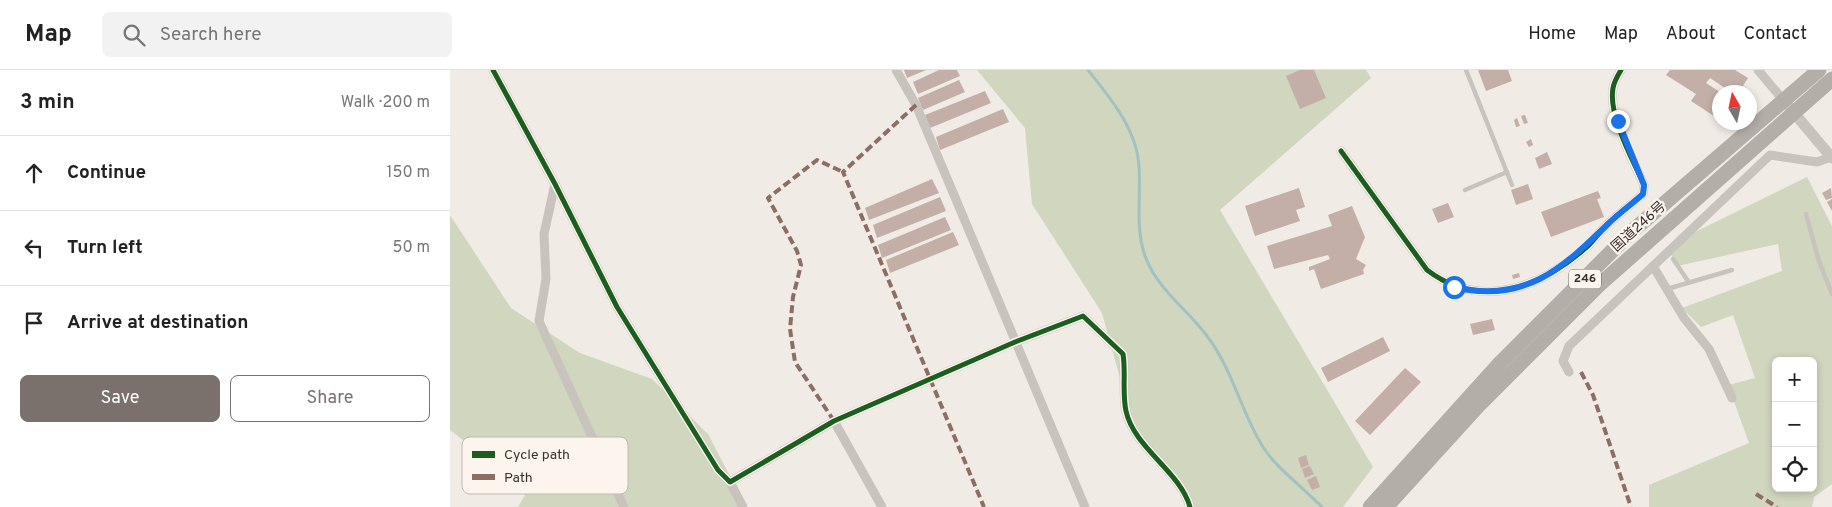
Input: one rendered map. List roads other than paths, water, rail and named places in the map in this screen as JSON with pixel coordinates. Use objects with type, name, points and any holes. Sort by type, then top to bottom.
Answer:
[{"type":"highway","name":"国道246号","points":[[1386,507],[1479,405],[1599,285],[1789,106],[1819,70]]},
{"type":"highway","name":"国道246号","points":[[1370,507],[1500,363],[1630,233],[1789,106],[1832,79]]},
{"type":"street","points":[[493,70],[555,184],[617,306],[718,470],[730,482],[743,507]]},
{"type":"street","points":[[896,70],[919,114],[1085,507]]},
{"type":"street","points":[[1341,151],[1426,270],[1442,281],[1475,292],[1518,288],[1540,278],[1588,246],[1609,223],[1643,194],[1644,185],[1614,107],[1613,87],[1621,70]]},
{"type":"street","points":[[1569,372],[1563,361],[1569,346],[1770,155],[1816,162],[1832,158],[1758,70]]},
{"type":"street","points":[[555,184],[544,234],[546,280],[539,321],[592,437]]},
{"type":"street","points":[[1653,266],[1684,318],[1709,349],[1732,398]]},
{"type":"street","points":[[730,482],[834,421],[1015,342],[1083,316],[1123,354],[1126,412],[1136,432],[1184,492],[1190,507]]},
{"type":"street","points":[[834,421],[882,507]]},
{"type":"street","points":[[618,494],[624,507]]},
{"type":"lane","points":[[1466,70],[1512,185]]},
{"type":"lane","points":[[1465,190],[1507,172]]},
{"type":"lane","points":[[1806,214],[1819,261],[1832,294]]},
{"type":"lane","points":[[1673,259],[1688,281]]},
{"type":"lane","points":[[1667,288],[1732,270]]},
{"type":"waterway","points":[[1088,70],[1121,115],[1133,139],[1139,166],[1140,234],[1150,268],[1165,289],[1199,326],[1216,349],[1255,434],[1268,455],[1322,507]]}]
